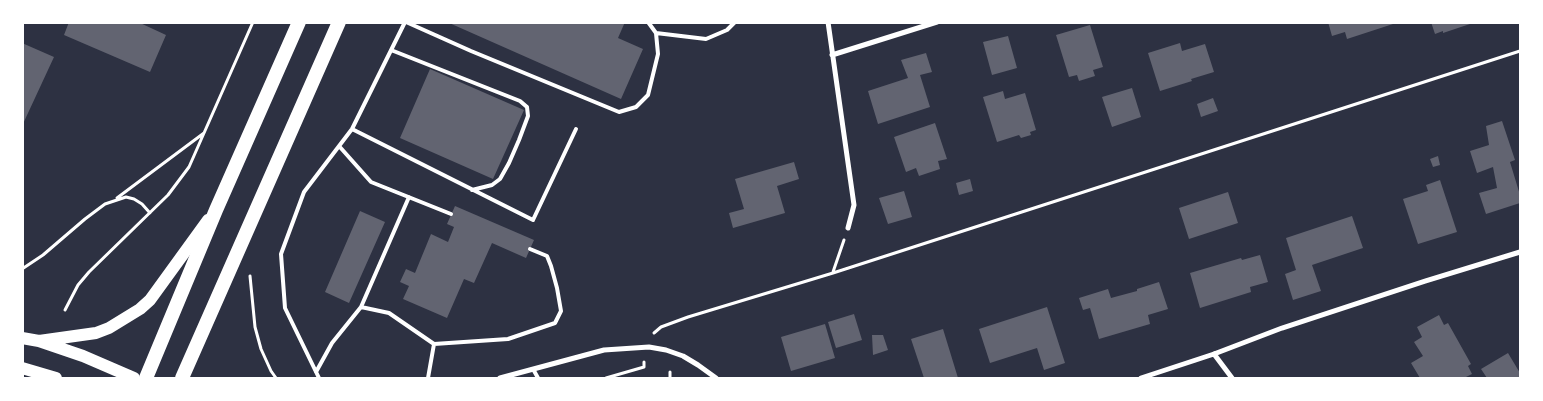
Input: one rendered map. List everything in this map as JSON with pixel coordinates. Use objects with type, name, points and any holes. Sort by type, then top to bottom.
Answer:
[{"type":"highway","points":[[146,378],[258,112],[299,22]]},
{"type":"highway","points":[[182,378],[339,22]]},
{"type":"main road","points":[[39,341],[96,333],[109,328],[140,309],[150,300],[216,210]]},
{"type":"main road","points":[[22,338],[39,341],[82,356],[134,378]]},
{"type":"main road","points":[[22,368],[56,378]]},
{"type":"street","points":[[828,22],[854,205],[848,228]]},
{"type":"street","points":[[832,55],[937,22]]},
{"type":"street","points":[[1141,378],[1214,354],[1282,328],[1520,252]]},
{"type":"street","points":[[500,378],[604,350],[649,347],[683,356],[716,378]]},
{"type":"street","points":[[1214,354],[1232,378]]},
{"type":"lane","points":[[319,378],[285,308],[281,254],[304,192],[352,129],[406,22],[619,112],[636,107],[648,94],[658,54],[656,33],[648,22]]},
{"type":"lane","points":[[656,33],[706,39],[727,30],[735,22]]},
{"type":"lane","points":[[391,50],[520,101],[527,107],[528,116],[509,163],[500,178],[492,185],[472,190]]},
{"type":"lane","points":[[352,129],[533,220],[576,129]]},
{"type":"lane","points":[[339,146],[371,182],[451,214]]},
{"type":"lane","points":[[316,372],[332,343],[361,307],[409,197]]},
{"type":"lane","points":[[361,307],[389,313],[434,344],[508,339],[555,322],[561,310],[558,288],[547,256],[530,249]]},
{"type":"lane","points":[[428,378],[434,344]]},
{"type":"lane","points":[[533,369],[538,378]]},
{"type":"path","points":[[65,310],[78,285],[89,272],[168,195],[189,167],[253,22]]},
{"type":"path","points":[[654,334],[661,327],[668,324],[833,273],[1520,51]]},
{"type":"path","points":[[115,200],[205,132]]},
{"type":"path","points":[[22,269],[43,256],[105,204],[126,197],[142,204],[150,213]]},
{"type":"path","points":[[833,273],[848,228]]},
{"type":"path","points":[[252,267],[250,277],[255,327],[261,349],[276,378]]},
{"type":"path","points":[[606,378],[644,367],[645,359]]},
{"type":"path","points":[[670,372],[670,378]]},
{"type":"building","points":[[69,22],[138,22],[166,35],[150,72],[64,35]]},
{"type":"building","points":[[447,22],[625,22],[618,38],[643,49],[621,99]]},
{"type":"building","points":[[1328,22],[1392,22],[1393,24],[1347,39],[1345,32],[1332,36]]},
{"type":"building","points":[[1431,22],[1473,22],[1473,23],[1435,34]]},
{"type":"building","points":[[1090,25],[1103,67],[1093,70],[1095,76],[1079,81],[1077,75],[1069,77],[1056,35]]},
{"type":"building","points":[[1008,36],[1017,68],[992,75],[983,42]]},
{"type":"building","points":[[22,43],[54,57],[22,126]]},
{"type":"building","points":[[1180,43],[1182,51],[1205,44],[1214,72],[1160,91],[1148,53]]},
{"type":"building","points":[[926,53],[932,72],[920,75],[930,107],[878,124],[868,91],[908,78],[901,60]]},
{"type":"building","points":[[430,69],[524,110],[493,179],[400,138]]},
{"type":"building","points":[[1132,88],[1141,117],[1112,127],[1102,97]]},
{"type":"building","points":[[1003,91],[1005,99],[1025,93],[1036,130],[1030,132],[1031,135],[1021,138],[1019,135],[997,142],[983,97]]},
{"type":"building","points":[[1213,98],[1218,111],[1201,117],[1197,104]]},
{"type":"building","points":[[1502,121],[1515,160],[1510,162],[1520,195],[1520,203],[1486,214],[1479,193],[1497,188],[1493,167],[1477,173],[1470,151],[1489,145],[1486,126]]},
{"type":"building","points":[[935,123],[947,159],[938,161],[940,169],[919,176],[916,168],[906,172],[894,137]]},
{"type":"building","points":[[1438,156],[1440,165],[1433,167],[1430,159]]},
{"type":"building","points":[[794,162],[799,179],[777,186],[785,213],[733,228],[729,213],[744,209],[735,179]]},
{"type":"building","points":[[970,179],[973,191],[959,195],[956,183]]},
{"type":"building","points":[[1440,180],[1457,232],[1418,244],[1403,199],[1428,191],[1426,185]]},
{"type":"building","points":[[904,191],[912,217],[888,224],[879,198]]},
{"type":"building","points":[[1228,192],[1238,223],[1189,239],[1179,208]]},
{"type":"building","points":[[455,206],[534,240],[526,258],[492,243],[474,283],[464,279],[447,318],[403,299],[409,286],[400,282],[406,269],[415,273],[431,234],[448,242],[454,227],[447,224]]},
{"type":"building","points":[[360,211],[385,222],[349,303],[325,292]]},
{"type":"building","points":[[1352,216],[1363,248],[1312,265],[1321,291],[1293,300],[1285,274],[1296,270],[1286,238]]},
{"type":"building","points":[[1260,255],[1268,282],[1250,287],[1251,292],[1200,308],[1190,273],[1241,258],[1242,260]]},
{"type":"building","points":[[1159,282],[1168,309],[1148,315],[1150,324],[1099,339],[1090,308],[1083,310],[1079,298],[1108,289],[1111,298],[1137,291],[1137,289]]},
{"type":"building","points":[[1047,307],[1065,363],[1044,370],[1037,348],[990,363],[979,329]]},
{"type":"building","points":[[854,314],[862,340],[836,348],[828,322]]},
{"type":"building","points":[[1439,315],[1444,325],[1448,323],[1471,364],[1468,366],[1472,374],[1464,378],[1420,378],[1411,363],[1423,356],[1414,342],[1422,337],[1417,327]]},
{"type":"building","points":[[825,324],[835,358],[791,371],[781,337]]},
{"type":"building","points":[[943,329],[958,378],[924,378],[911,339]]},
{"type":"building","points":[[872,335],[883,335],[888,350],[873,355]]},
{"type":"building","points":[[1508,353],[1520,373],[1520,377],[1487,378],[1481,369]]}]
